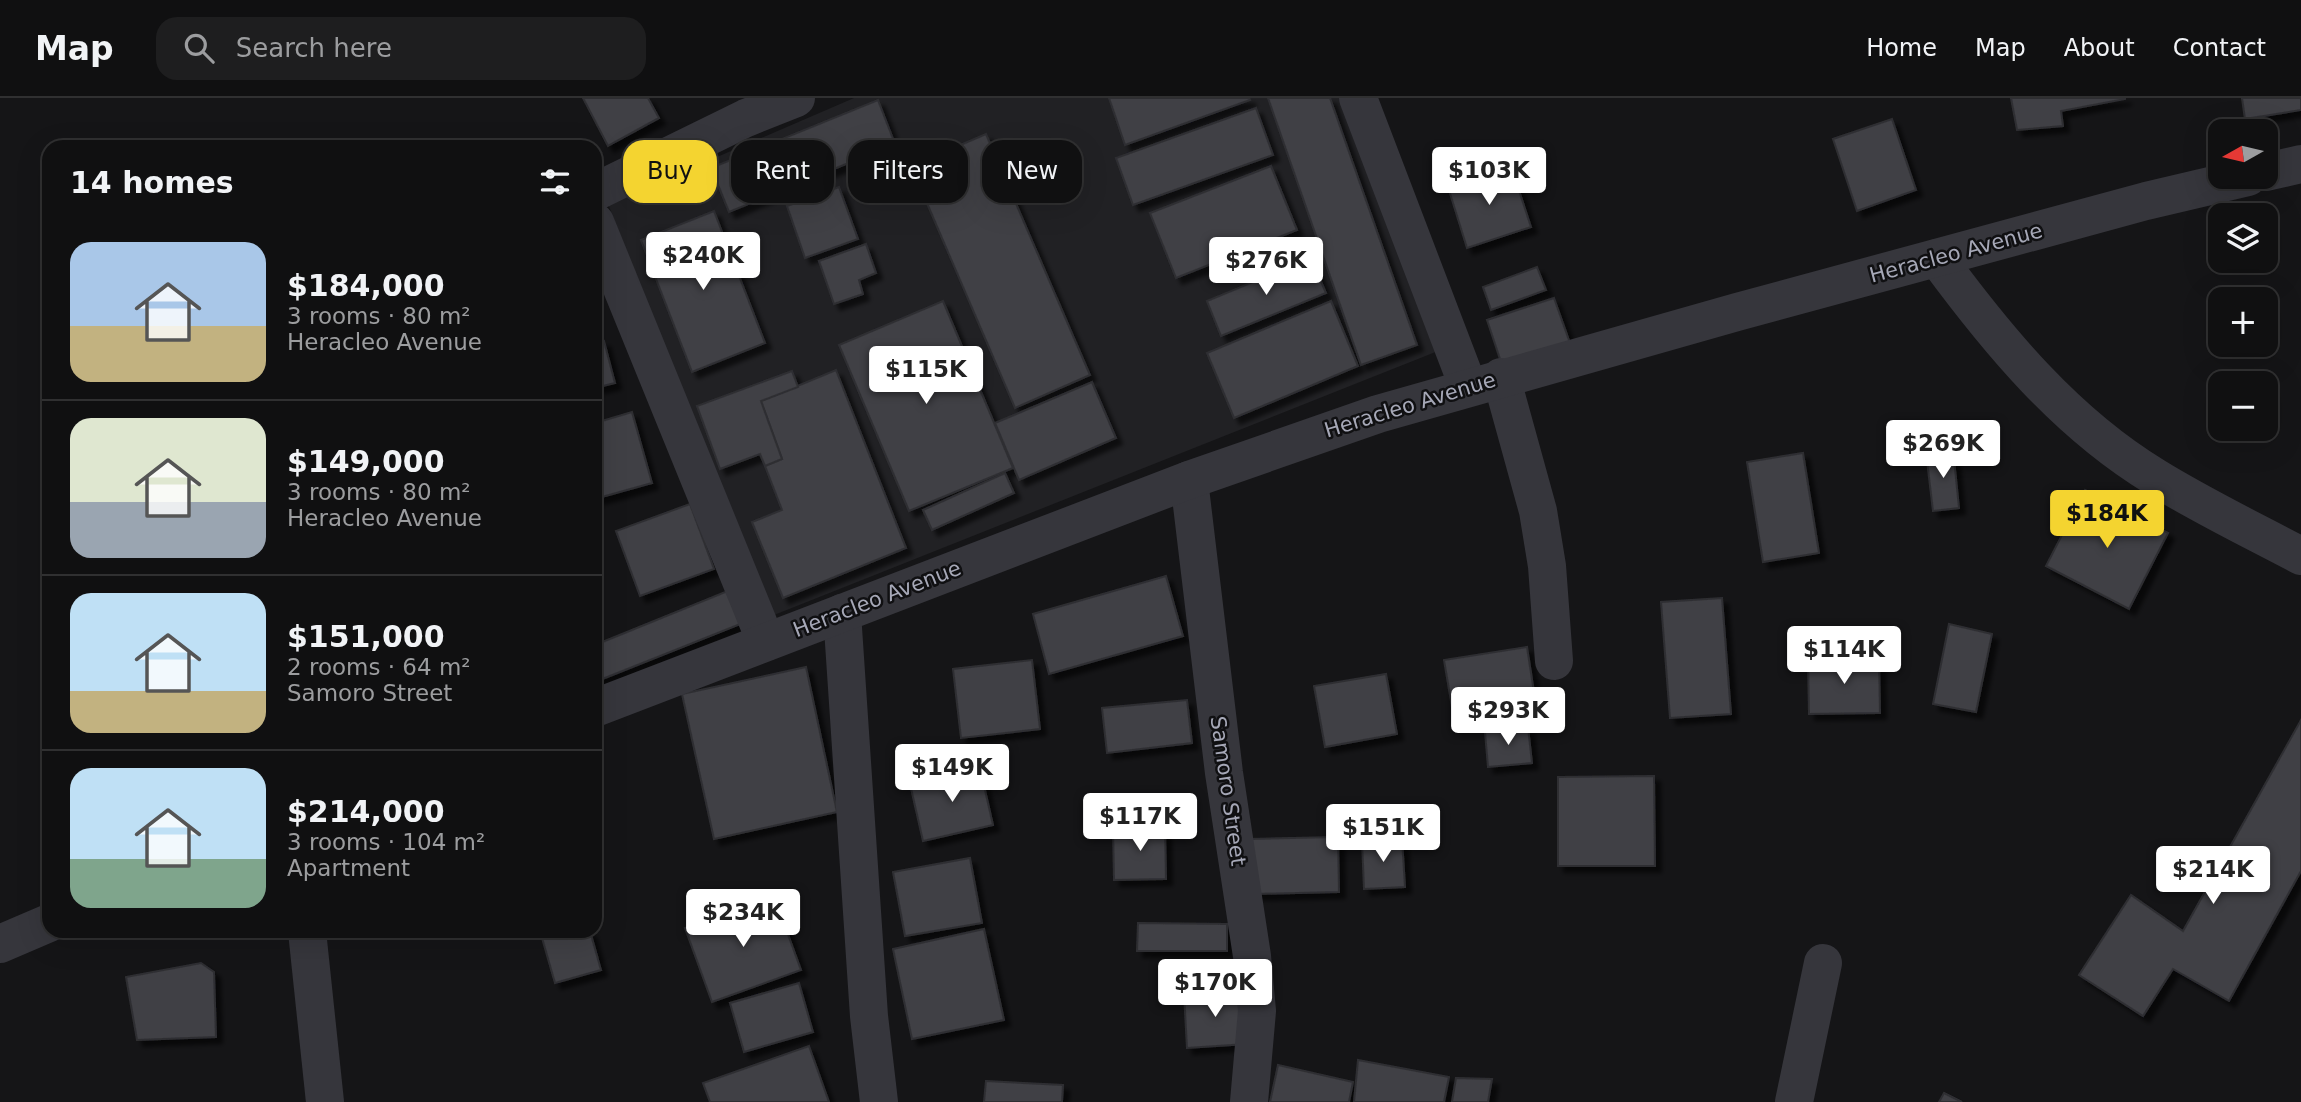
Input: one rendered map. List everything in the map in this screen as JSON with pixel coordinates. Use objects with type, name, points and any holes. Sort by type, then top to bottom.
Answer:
[{"type":"street","points":[[602,189],[746,118],[796,98]]},
{"type":"street","points":[[1359,98],[1484,381],[1538,511],[1546,566],[1554,661]]},
{"type":"street","points":[[2278,170],[2301,164]]},
{"type":"street","name":"Heracleo Avenue","points":[[602,705],[1285,445],[1484,381],[2208,187]]},
{"type":"street","points":[[602,239],[766,642]]},
{"type":"street","points":[[1937,258],[1972,305],[2039,383],[2086,427],[2154,477],[2301,556]]},
{"type":"street","name":"Samoro Street","points":[[1189,480],[1224,773],[1252,956],[1256,1011],[1249,1102]]},
{"type":"street","points":[[842,613],[869,1016],[879,1102]]},
{"type":"street","points":[[0,944],[42,926]]},
{"type":"street","points":[[308,938],[325,1102]]},
{"type":"street","points":[[1794,1102],[1823,963]]},
{"type":"shaded area","points":[[854,98],[1341,98],[1438,351],[769,617],[608,204],[623,198],[623,203],[717,203],[717,157],[731,151],[731,203],[834,203],[834,140],[757,140]]},
{"type":"building","points":[[583,98],[648,98],[659,118],[608,146]]},
{"type":"building","points":[[1109,98],[1249,98],[1250,100],[1125,145]]},
{"type":"building","points":[[1268,98],[1330,98],[1417,345],[1361,365]]},
{"type":"building","points":[[2011,98],[2125,99],[2061,111],[2063,126],[2017,130]]},
{"type":"building","points":[[2242,98],[2301,98],[2301,110],[2245,119]]},
{"type":"building","points":[[878,100],[893,140],[848,140],[848,163],[834,169],[834,140],[780,140]]},
{"type":"building","points":[[1256,108],[1273,155],[1133,205],[1116,158]]},
{"type":"building","points":[[1892,119],[1916,190],[1857,211],[1833,139]]},
{"type":"building","points":[[986,134],[989,140],[982,140],[982,203],[1016,203],[1090,375],[1015,408],[927,203],[968,203],[968,142]]},
{"type":"building","points":[[731,160],[731,203],[751,203],[729,212],[717,183],[717,166]]},
{"type":"building","points":[[1271,166],[1297,230],[1176,278],[1150,213]]},
{"type":"building","points":[[1511,166],[1531,227],[1467,248],[1448,187]]},
{"type":"building","points":[[839,187],[858,239],[805,258],[787,206],[795,203],[834,203],[834,189]]},
{"type":"building","points":[[714,211],[765,343],[692,372],[641,240]]},
{"type":"building","points":[[866,244],[876,273],[859,280],[863,294],[834,304],[819,261]]},
{"type":"building","points":[[1311,258],[1326,293],[1221,336],[1207,301]]},
{"type":"building","points":[[1537,267],[1546,290],[1491,310],[1483,287]]},
{"type":"building","points":[[1554,298],[1570,343],[1502,365],[1487,320]]},
{"type":"building","points":[[943,301],[1013,468],[909,511],[839,345]]},
{"type":"building","points":[[1331,301],[1358,366],[1234,418],[1207,353]]},
{"type":"building","points":[[602,341],[615,383],[602,386]]},
{"type":"building","points":[[836,370],[906,548],[783,598],[752,522],[782,510],[765,466],[782,459],[761,401]]},
{"type":"building","points":[[792,371],[798,387],[761,401],[782,459],[765,466],[760,454],[720,469],[697,406]]},
{"type":"building","points":[[1092,382],[1116,438],[1019,480],[995,423]]},
{"type":"building","points":[[632,412],[652,483],[602,497],[602,421]]},
{"type":"building","points":[[1953,449],[1959,508],[1933,511],[1926,452]]},
{"type":"building","points":[[1803,453],[1819,553],[1763,562],[1747,462]]},
{"type":"building","points":[[1005,473],[1014,493],[932,530],[923,510]]},
{"type":"building","points":[[2085,490],[2168,533],[2129,609],[2046,566]]},
{"type":"building","points":[[690,504],[714,569],[640,596],[616,531]]},
{"type":"building","points":[[1166,576],[1183,636],[1049,674],[1033,614]]},
{"type":"building","points":[[735,588],[748,621],[602,679],[602,642]]},
{"type":"building","points":[[1722,598],[1731,714],[1670,718],[1661,602]]},
{"type":"building","points":[[1949,624],[1992,634],[1976,712],[1933,704]]},
{"type":"building","points":[[1527,647],[1537,712],[1455,725],[1444,660]]},
{"type":"building","points":[[1879,657],[1880,713],[1809,714],[1808,658]]},
{"type":"building","points":[[1032,660],[1040,729],[961,738],[953,669]]},
{"type":"building","points":[[806,667],[837,812],[714,839],[682,694]]},
{"type":"building","points":[[1386,674],[1397,734],[1325,747],[1314,686]]},
{"type":"building","points":[[1187,700],[1192,743],[1107,753],[1102,708]]},
{"type":"building","points":[[2301,720],[2301,871],[2229,1001],[2173,969],[2143,1016],[2079,975],[2131,895],[2183,931]]},
{"type":"building","points":[[1528,727],[1532,763],[1488,767],[1485,732]]},
{"type":"building","points":[[980,768],[993,825],[923,841],[910,784]]},
{"type":"building","points":[[1654,776],[1655,866],[1558,866],[1558,777]]},
{"type":"building","points":[[1165,827],[1166,879],[1114,880],[1113,828]]},
{"type":"building","points":[[1338,837],[1339,892],[1252,894],[1250,839]]},
{"type":"building","points":[[1402,839],[1405,887],[1364,889],[1362,841]]},
{"type":"building","points":[[970,858],[982,923],[905,936],[893,872]]},
{"type":"building","points":[[774,896],[801,970],[712,1002],[685,928]]},
{"type":"building","points":[[1138,923],[1227,924],[1227,951],[1137,951]]},
{"type":"building","points":[[984,929],[1004,1020],[912,1039],[893,949]]},
{"type":"building","points":[[542,938],[592,938],[601,970],[555,983]]},
{"type":"building","points":[[201,963],[214,972],[216,1037],[137,1040],[126,977]]},
{"type":"building","points":[[799,983],[813,1032],[744,1052],[730,1003]]},
{"type":"building","points":[[1244,990],[1247,1044],[1187,1048],[1184,993]]},
{"type":"building","points":[[809,1046],[829,1102],[710,1102],[703,1083]]},
{"type":"building","points":[[1358,1060],[1449,1077],[1444,1102],[1354,1102]]},
{"type":"building","points":[[1278,1065],[1353,1082],[1349,1102],[1270,1102]]},
{"type":"building","points":[[1456,1078],[1492,1079],[1488,1102],[1452,1102]]},
{"type":"building","points":[[986,1081],[1063,1085],[1062,1102],[984,1102]]},
{"type":"building","points":[[1944,1093],[1962,1102],[1939,1102]]}]
